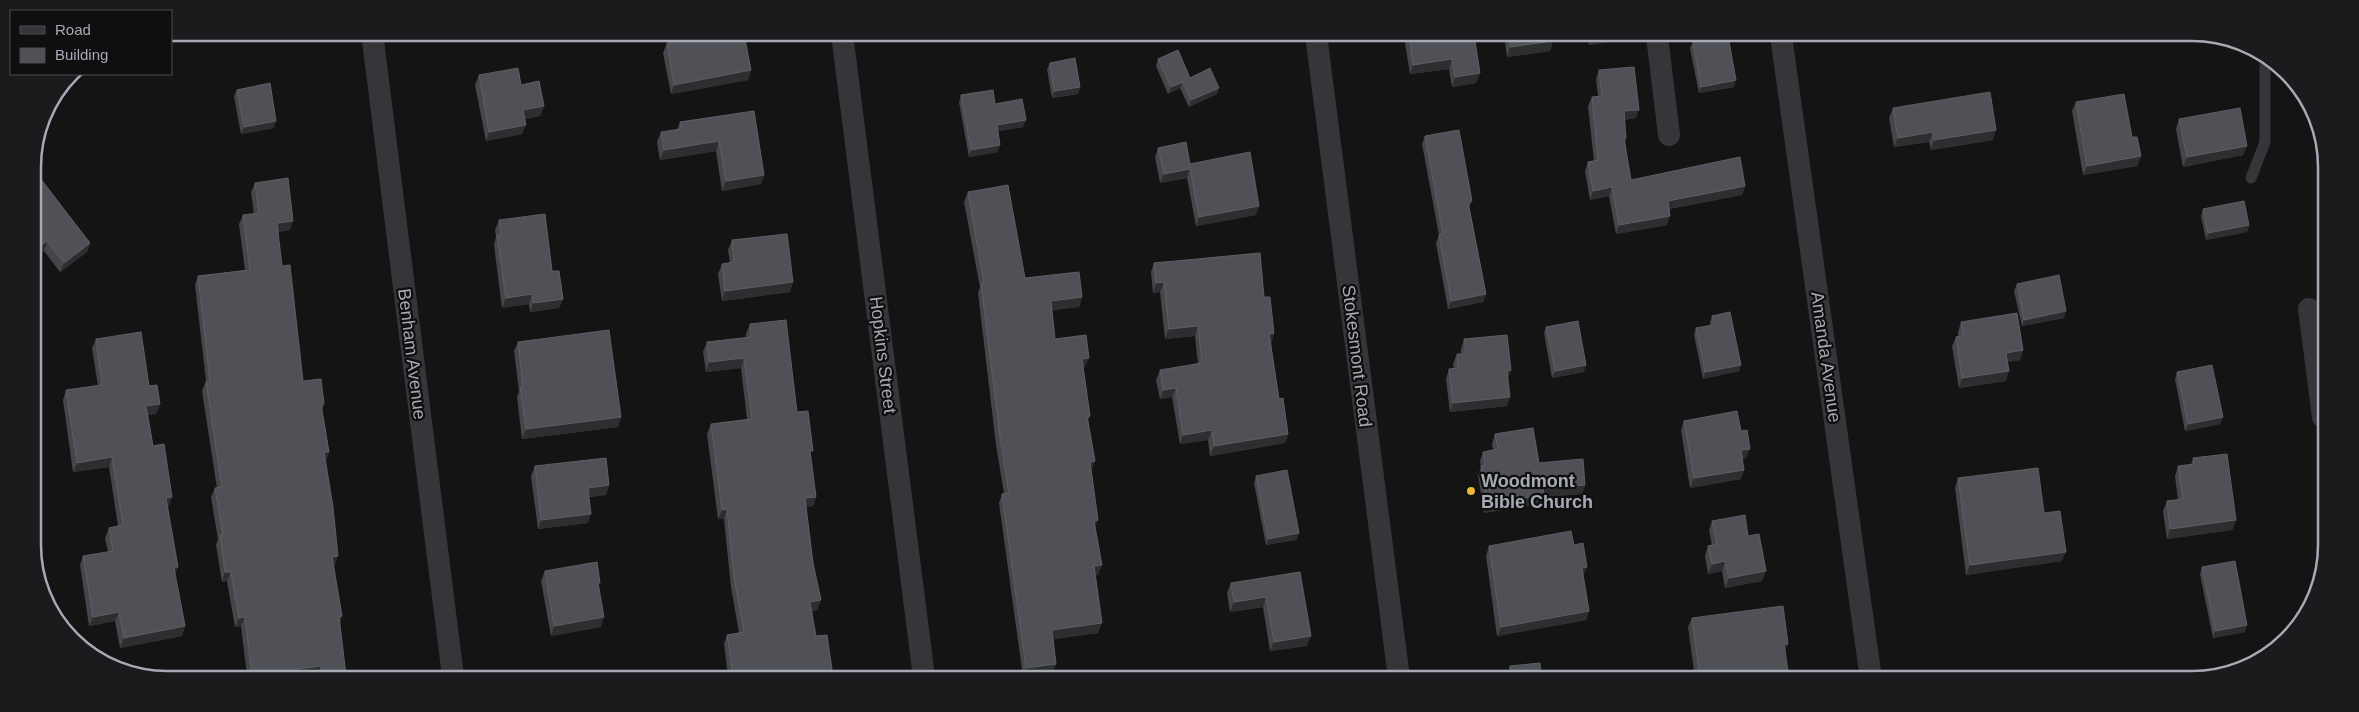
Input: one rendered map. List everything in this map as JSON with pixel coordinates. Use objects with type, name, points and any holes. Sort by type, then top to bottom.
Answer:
[{"type":"street","name":"Stokesmont Road","points":[[1317,41],[1398,670]]},
{"type":"street","points":[[1658,41],[1669,135]]},
{"type":"street","name":"Amanda Avenue","points":[[1782,41],[1870,670]]},
{"type":"street","name":"Benham Avenue","points":[[373,42],[452,671]]},
{"type":"street","name":"Hopkins Street","points":[[843,42],[923,671]]},
{"type":"street","points":[[2309,309],[2318,377]]},
{"type":"lane","points":[[2252,178],[2266,142],[2265,65]]},
{"type":"building","points":[[1410,41],[1475,41],[1480,73],[1455,77],[1452,59],[1413,65]]},
{"type":"building","points":[[1510,41],[1551,41],[1510,47]]},
{"type":"building","points":[[1729,41],[1736,80],[1701,87],[1693,42]]},
{"type":"building","points":[[745,42],[751,70],[674,85],[667,43]]},
{"type":"building","points":[[1178,50],[1190,78],[1210,68],[1219,88],[1191,100],[1183,82],[1171,87],[1158,59]]},
{"type":"building","points":[[1075,58],[1080,87],[1054,91],[1050,63]]},
{"type":"building","points":[[1634,67],[1639,110],[1624,111],[1626,138],[1624,139],[1631,180],[1740,157],[1745,186],[1668,201],[1670,216],[1619,225],[1612,187],[1593,191],[1588,162],[1598,160],[1592,97],[1602,96],[1599,70]]},
{"type":"building","points":[[518,68],[521,85],[539,81],[544,106],[523,110],[526,125],[489,132],[479,75]]},
{"type":"building","points":[[270,83],[276,121],[244,127],[237,90]]},
{"type":"building","points":[[993,90],[995,104],[1022,99],[1026,120],[997,125],[1000,145],[971,150],[961,95]]},
{"type":"building","points":[[1990,92],[1996,130],[1934,140],[1933,132],[1898,138],[1893,108]]},
{"type":"building","points":[[2124,94],[2132,137],[2137,137],[2141,156],[2087,166],[2076,102]]},
{"type":"building","points":[[2240,108],[2247,146],[2187,157],[2179,119]]},
{"type":"building","points":[[754,111],[764,175],[726,181],[719,141],[664,150],[661,132],[681,129],[680,122]]},
{"type":"building","points":[[1459,130],[1472,201],[1468,202],[1486,294],[1451,301],[1439,235],[1443,234],[1425,136]]},
{"type":"building","points":[[1186,142],[1190,164],[1250,152],[1259,206],[1199,217],[1190,169],[1164,174],[1158,148]]},
{"type":"building","points":[[288,178],[293,221],[277,223],[282,266],[290,265],[303,381],[321,379],[324,404],[321,404],[329,452],[324,452],[333,507],[338,556],[332,557],[342,616],[339,617],[346,671],[322,671],[321,666],[283,671],[252,671],[245,617],[239,618],[231,572],[225,572],[220,535],[223,535],[215,488],[222,487],[206,382],[210,381],[198,276],[250,270],[243,215],[259,213],[255,183]]},
{"type":"building","points":[[42,181],[90,243],[64,263],[47,241],[43,244]]},
{"type":"building","points":[[1008,185],[1025,278],[1079,272],[1082,297],[1051,301],[1055,339],[1086,335],[1089,358],[1082,359],[1090,416],[1087,416],[1095,461],[1090,462],[1098,520],[1094,521],[1102,565],[1094,566],[1102,623],[1052,630],[1056,664],[1026,668],[1002,494],[1009,493],[981,284],[984,283],[968,192]]},
{"type":"building","points":[[2244,201],[2249,225],[2208,233],[2203,209]]},
{"type":"building","points":[[545,214],[552,271],[559,271],[563,299],[533,303],[532,294],[506,298],[497,235],[501,235],[499,220]]},
{"type":"building","points":[[787,234],[793,282],[725,291],[722,264],[734,262],[732,240]]},
{"type":"building","points":[[1260,253],[1264,297],[1270,297],[1274,333],[1269,334],[1279,399],[1283,398],[1288,434],[1214,446],[1212,430],[1183,435],[1176,388],[1163,390],[1160,370],[1202,363],[1198,326],[1169,329],[1164,282],[1156,283],[1154,263]]},
{"type":"building","points":[[2059,275],[2066,311],[2024,320],[2017,284]]},
{"type":"building","points":[[1730,312],[1741,365],[1705,372],[1696,328],[1714,325],[1712,316]]},
{"type":"building","points":[[2017,313],[2023,350],[2006,353],[2009,371],[1962,378],[1956,337],[1963,336],[1961,322]]},
{"type":"building","points":[[786,320],[797,412],[808,411],[813,451],[810,451],[816,497],[805,498],[813,563],[821,600],[810,602],[816,636],[827,635],[832,671],[732,671],[727,635],[744,632],[734,577],[727,509],[722,510],[711,424],[752,419],[744,358],[709,362],[707,342],[751,337],[750,324]]},
{"type":"building","points":[[1578,321],[1586,365],[1555,371],[1546,327]]},
{"type":"building","points":[[609,330],[621,417],[526,429],[520,387],[523,387],[518,342]]},
{"type":"building","points":[[141,332],[149,386],[157,385],[160,404],[146,406],[153,446],[164,444],[172,497],[166,498],[178,567],[174,568],[185,626],[124,638],[119,612],[93,617],[83,556],[113,551],[109,528],[123,525],[112,457],[77,463],[66,390],[102,385],[96,339]]},
{"type":"building","points":[[1507,335],[1511,370],[1507,371],[1510,397],[1453,403],[1449,369],[1458,368],[1457,354],[1466,354],[1464,339]]},
{"type":"building","points":[[2212,365],[2223,417],[2188,424],[2177,372]]},
{"type":"building","points":[[1737,411],[1741,431],[1747,430],[1750,449],[1741,450],[1744,470],[1694,478],[1684,421]]},
{"type":"building","points":[[1533,428],[1539,463],[1583,459],[1585,485],[1543,488],[1544,495],[1487,504],[1481,466],[1485,465],[1483,452],[1498,449],[1495,434]]},
{"type":"building","points":[[2227,454],[2236,520],[2170,529],[2167,501],[2183,499],[2178,466],[2194,464],[2193,458]]},
{"type":"building","points":[[606,458],[609,485],[588,488],[591,514],[541,520],[535,466]]},
{"type":"building","points":[[2038,468],[2044,513],[2060,511],[2066,552],[1970,565],[1958,478]]},
{"type":"building","points":[[1287,470],[1299,533],[1268,539],[1256,476]]},
{"type":"building","points":[[1745,515],[1748,536],[1759,534],[1766,571],[1729,578],[1725,561],[1712,564],[1708,546],[1717,544],[1712,521]]},
{"type":"building","points":[[1571,531],[1574,545],[1583,543],[1587,567],[1582,568],[1589,611],[1501,627],[1489,546]]},
{"type":"building","points":[[2235,561],[2247,625],[2215,631],[2202,567]]},
{"type":"building","points":[[597,562],[600,583],[598,583],[604,617],[554,626],[545,571]]},
{"type":"building","points":[[1300,572],[1311,636],[1274,642],[1266,597],[1234,602],[1231,583]]},
{"type":"building","points":[[1783,606],[1788,644],[1784,644],[1788,670],[1699,670],[1692,618]]},
{"type":"building","points":[[1540,663],[1540,670],[1510,670],[1510,666]]},
{"type":"place","name":"Woodmont Bible Church","points":[[1471,491]]}]
